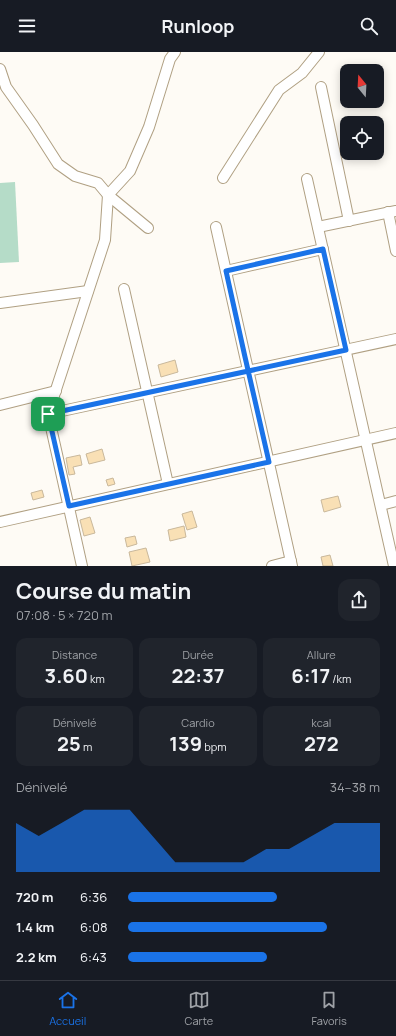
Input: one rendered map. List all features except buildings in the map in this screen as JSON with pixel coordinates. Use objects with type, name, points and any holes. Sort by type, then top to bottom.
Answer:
[{"type":"street","points":[[223,178],[280,90],[302,73],[318,52]]},
{"type":"street","points":[[82,566],[48,414],[105,240],[108,195],[130,171],[149,127],[172,54]]},
{"type":"street","points":[[0,69],[6,87],[58,164],[75,176],[98,183],[108,195],[148,228]]},
{"type":"street","points":[[321,88],[349,221]]},
{"type":"street","points":[[307,179],[394,566]]},
{"type":"street","points":[[318,228],[392,212],[396,251]]},
{"type":"street","points":[[216,227],[292,564],[272,566]]},
{"type":"street","points":[[226,271],[323,249]]},
{"type":"street","points":[[124,289],[168,484]]},
{"type":"street","points":[[0,303],[88,291]]},
{"type":"street","points":[[48,414],[396,339]]},
{"type":"street","points":[[0,405],[56,391]]},
{"type":"street","points":[[0,522],[396,433]]},
{"type":"street","points":[[380,505],[396,501]]},
{"type":"green space","points":[[15,182],[19,262],[0,263],[0,183]]},
{"type":"route","points":[[48,414],[69,506],[269,462],[248,371],[226,271],[323,249],[346,350],[248,371],[147,393],[48,414]]}]
